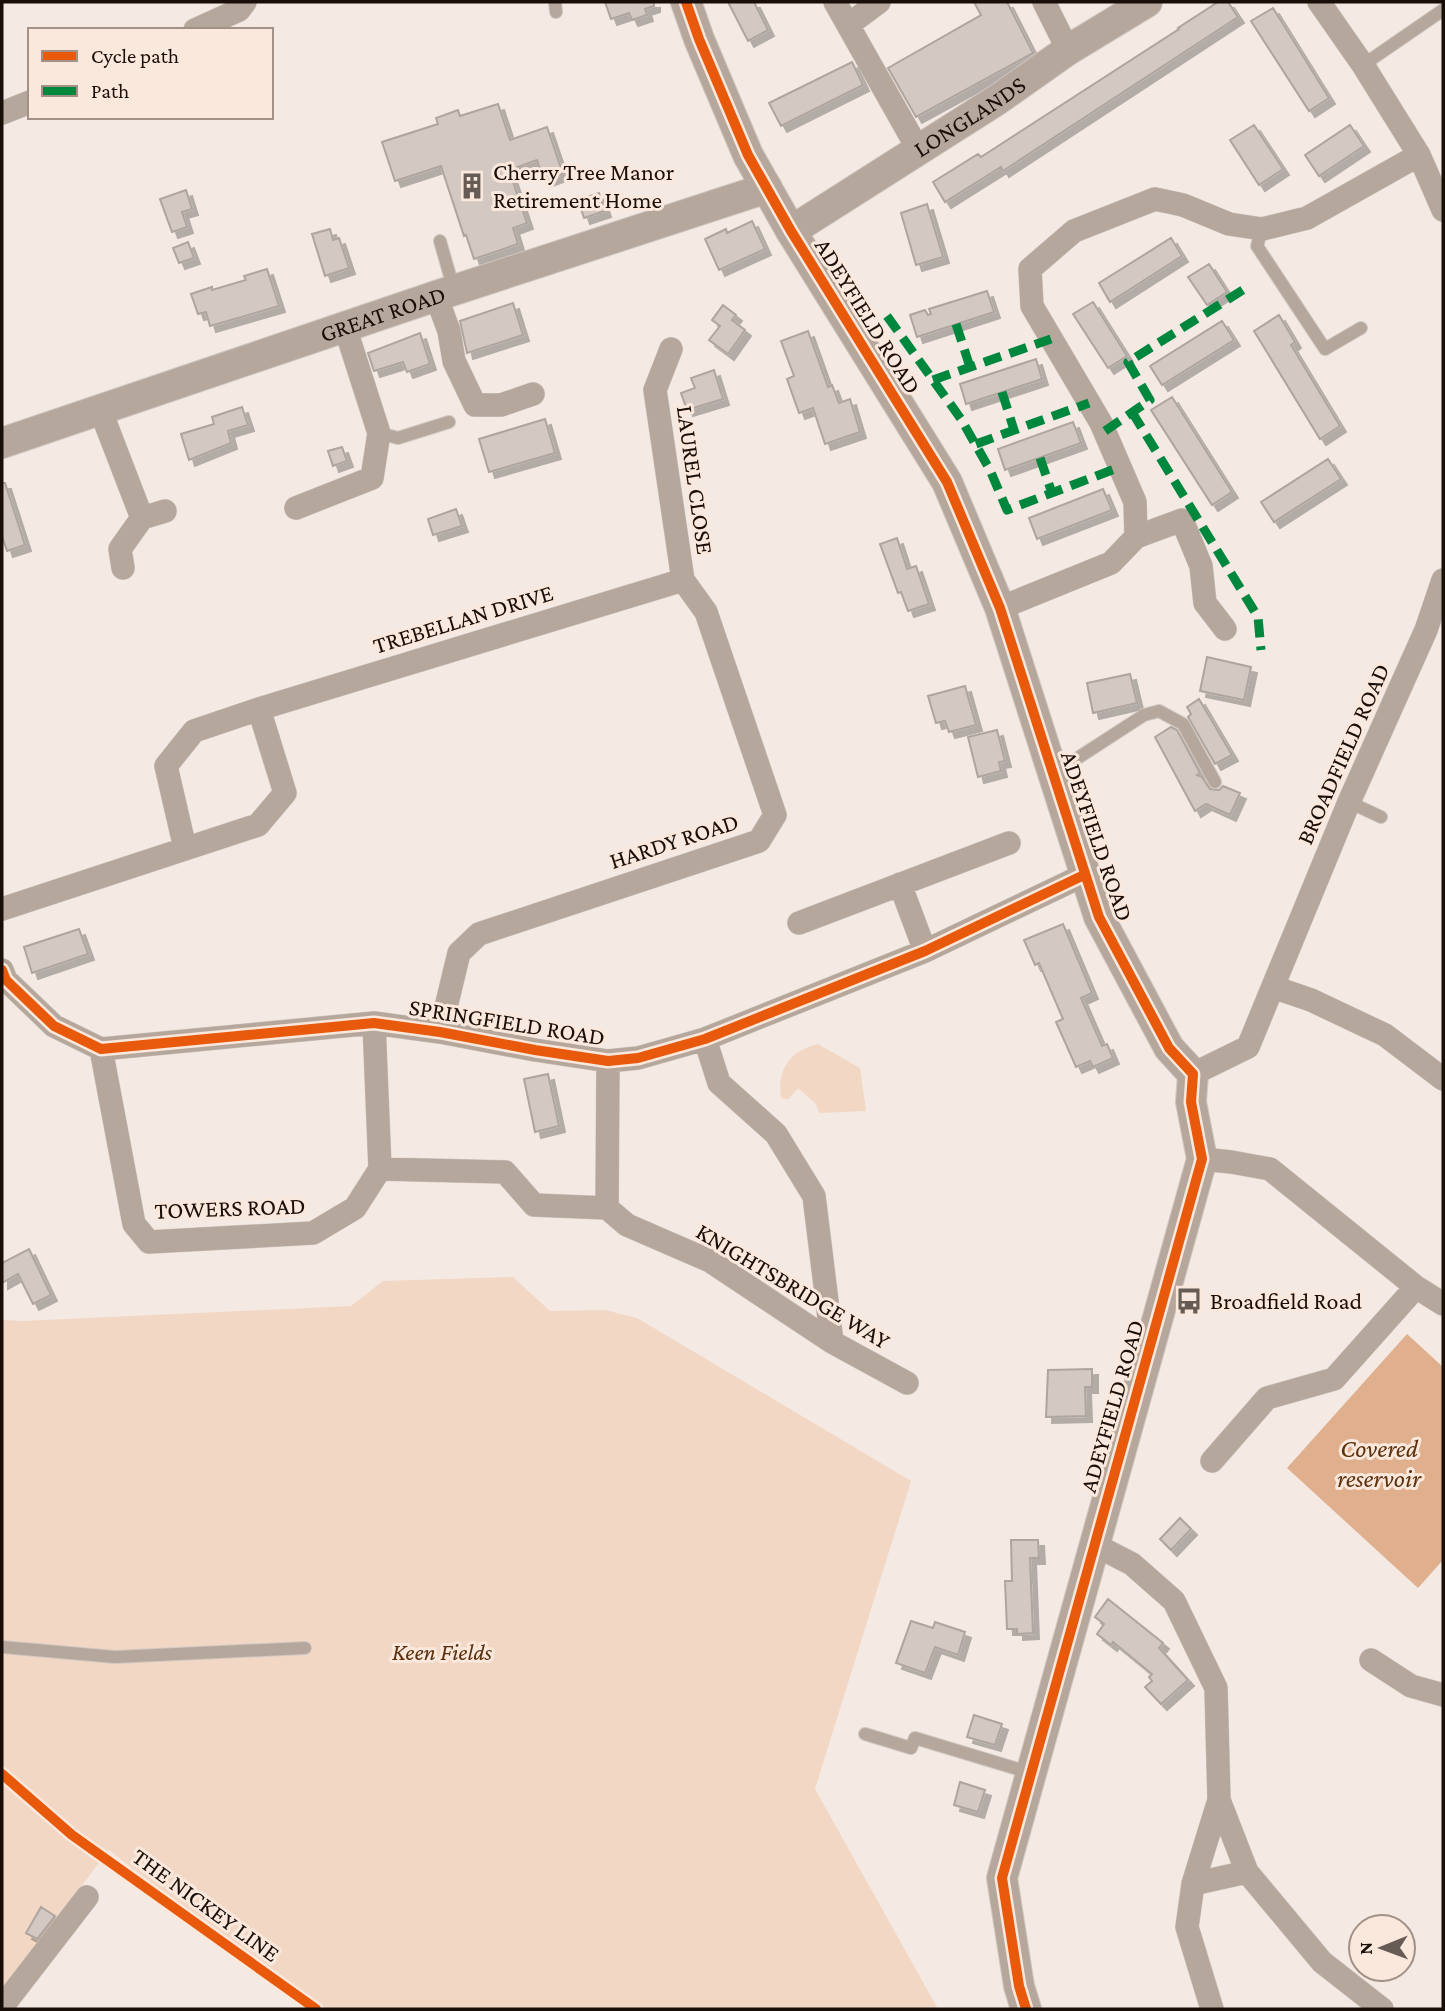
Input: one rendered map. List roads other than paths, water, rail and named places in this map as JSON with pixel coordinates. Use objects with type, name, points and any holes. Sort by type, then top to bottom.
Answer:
[{"type":"street","points":[[199,28],[239,10],[245,2]]},
{"type":"street","name":"ADEYFIELD ROAD","points":[[686,2],[748,155],[791,231],[947,482],[1000,608],[1099,917],[1169,1048],[1193,1074],[1191,1102],[1202,1159],[1002,1878],[1019,1986],[1026,2009]]},
{"type":"street","points":[[835,2],[918,149]]},
{"type":"street","points":[[848,25],[879,2]]},
{"type":"street","points":[[1044,2],[1068,50]]},
{"type":"street","name":"LONGLANDS","points":[[791,231],[997,100],[1068,50],[1147,2]]},
{"type":"street","points":[[1319,2],[1363,65],[1419,156],[1443,210]]},
{"type":"street","points":[[2,113],[28,103]]},
{"type":"street","points":[[1136,537],[1135,502],[1101,423],[1032,306],[1030,269],[1074,231],[1155,199],[1183,205],[1229,224],[1262,229],[1307,218],[1419,156]]},
{"type":"street","name":"GREAT ROAD","points":[[2,443],[100,408],[766,188]]},
{"type":"street","points":[[445,293],[454,361],[475,405],[501,405],[533,394]]},
{"type":"street","points":[[296,508],[372,478],[379,433],[345,327]]},
{"type":"street","name":"LAUREL CLOSE","points":[[671,349],[655,390],[683,580]]},
{"type":"street","points":[[100,408],[142,519]]},
{"type":"street","points":[[122,568],[120,549],[142,519],[165,511]]},
{"type":"street","points":[[1000,608],[1111,563],[1136,537],[1182,520],[1201,566],[1205,603],[1225,629]]},
{"type":"street","name":"TREBELLAN DRIVE","points":[[185,848],[166,766],[194,731],[683,580]]},
{"type":"street","name":"HARDY ROAD","points":[[440,1032],[459,953],[478,934],[759,841],[775,815],[706,612],[683,580]]},
{"type":"street","name":"BROADFIELD ROAD","points":[[1193,1074],[1248,1047],[1349,802],[1426,630],[1443,580]]},
{"type":"street","points":[[2,909],[258,825],[285,793],[259,709]]},
{"type":"street","points":[[799,923],[1009,843]]},
{"type":"street","name":"SPRINGFIELD ROAD","points":[[101,1049],[374,1023],[608,1061],[638,1058],[705,1039],[925,951],[1084,875]]},
{"type":"street","points":[[900,884],[925,951]]},
{"type":"street","points":[[2,970],[6,980],[54,1026],[101,1049]]},
{"type":"street","points":[[1273,987],[1311,1000],[1385,1035],[1443,1079]]},
{"type":"street","points":[[374,1023],[380,1169],[505,1172],[534,1205],[607,1208],[608,1061]]},
{"type":"street","points":[[705,1039],[719,1083],[776,1134],[814,1196],[832,1342]]},
{"type":"street","name":"TOWERS ROAD","points":[[101,1049],[134,1224],[149,1242],[313,1233],[355,1208],[380,1169]]},
{"type":"street","points":[[1202,1159],[1270,1169],[1416,1287],[1443,1304]]},
{"type":"street","name":"KNIGHTSBRIDGE WAY","points":[[607,1208],[627,1224],[709,1261],[832,1342],[908,1383]]},
{"type":"street","points":[[1212,1461],[1267,1398],[1334,1379],[1416,1287]]},
{"type":"street","points":[[1095,1545],[1132,1564],[1174,1601],[1216,1688],[1219,1800],[1193,1884],[1187,1927],[1212,2009]]},
{"type":"street","points":[[1371,1660],[1410,1685],[1443,1695]]},
{"type":"street","points":[[1219,1800],[1247,1872],[1322,1962],[1382,2009]]},
{"type":"street","points":[[1193,1884],[1247,1872]]},
{"type":"street","points":[[2,2007],[87,1897]]},
{"type":"lane","points":[[1363,65],[1443,10]]},
{"type":"lane","points":[[1262,229],[1257,246],[1325,349],[1361,328]]},
{"type":"lane","points":[[440,241],[445,293]]},
{"type":"lane","points":[[379,433],[398,438],[449,422]]},
{"type":"lane","points":[[1053,774],[1144,715],[1159,711],[1183,724],[1215,782]]},
{"type":"lane","points":[[1349,802],[1381,817]]},
{"type":"lane","points":[[2,1647],[115,1657],[304,1648]]},
{"type":"lane","points":[[865,1734],[911,1748],[915,1738],[1031,1773]]},
{"type":"water","name":"Covered reservoir","points":[[1407,1334],[1443,1367],[1443,1560],[1418,1588],[1287,1468]]},
{"type":"place","name":"Cherry Tree Manor Retirement Home","points":[[472,186]]},
{"type":"place","name":"Broadfield Road","points":[[1189,1301]]},
{"type":"park label","name":"Keen Fields","points":[[442,1652]]}]
